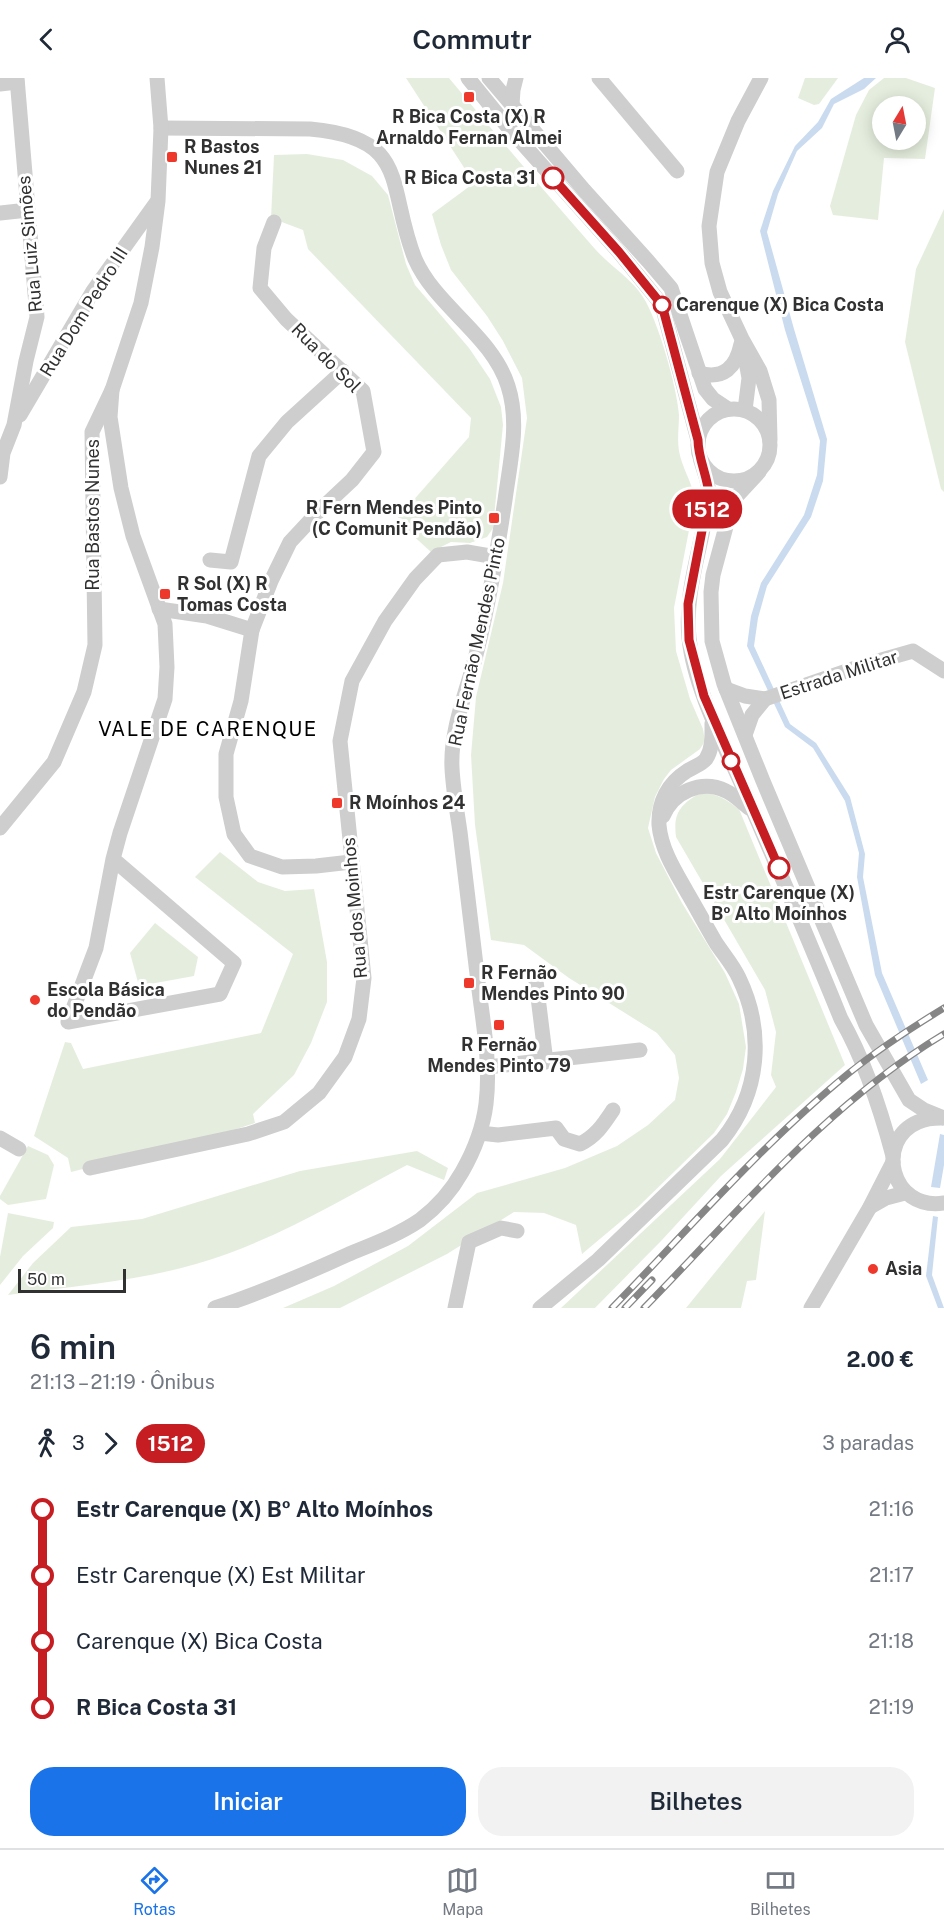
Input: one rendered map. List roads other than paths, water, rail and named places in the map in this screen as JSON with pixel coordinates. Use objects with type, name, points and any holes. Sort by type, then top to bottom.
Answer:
[{"type":"street","name":"Rua Bastos Nunes","points":[[0,828],[54,762],[84,692],[94,645],[92,432],[112,390],[141,303],[152,247],[158,201],[161,128],[157,78]]},
{"type":"street","points":[[468,78],[662,305],[698,440],[698,450],[709,494],[688,604],[689,640],[697,671],[712,715],[779,868],[841,1019],[849,1032],[881,1114],[893,1159],[894,1175],[905,1193],[915,1200],[927,1204],[944,1203]]},
{"type":"street","points":[[489,78],[671,288],[699,373],[709,394],[728,409]]},
{"type":"street","points":[[512,105],[516,78]]},
{"type":"street","points":[[599,78],[677,171]]},
{"type":"street","points":[[761,78],[738,122],[717,172],[709,226],[712,263],[720,292],[760,371],[769,400],[770,452],[766,462],[736,497],[731,508],[713,575],[712,641],[726,689],[866,1025],[909,1100],[924,1110],[944,1118]]},
{"type":"street","points":[[0,84],[17,80]]},
{"type":"street","name":"Rua Luiz Simões","points":[[0,477],[3,453],[14,425],[37,316],[17,80]]},
{"type":"street","name":"Rua Fernão Mendes Pinto","points":[[161,128],[331,131],[360,140],[383,158],[392,174],[408,238],[422,272],[492,357],[506,380],[514,425],[495,573],[461,708],[452,764],[487,1053],[486,1101],[480,1133],[461,1174],[441,1201],[421,1219],[396,1233],[310,1271],[246,1298],[215,1308]]},
{"type":"street","name":"Rua Dom Pedro III","points":[[14,425],[93,291],[158,201]]},
{"type":"street","points":[[0,213],[28,210]]},
{"type":"street","name":"Rua do Sol","points":[[274,222],[264,248],[260,288],[286,319],[363,391],[374,452],[352,480],[290,542],[271,581],[252,630],[241,700],[226,754],[226,797],[234,834],[250,856],[282,867],[316,867],[351,862]]},
{"type":"street","points":[[699,373],[710,376],[725,372],[732,367],[738,357],[742,339]]},
{"type":"street","points":[[742,339],[749,378],[745,410]]},
{"type":"street","points":[[210,560],[231,562],[259,456],[287,422],[343,371]]},
{"type":"street","points":[[112,390],[110,417],[121,488],[133,536],[165,624],[167,667],[165,699],[112,859],[96,948],[68,1022],[220,994],[234,963],[112,859]]},
{"type":"street","points":[[698,440],[701,429],[708,419],[717,412],[728,409],[745,410],[762,421],[770,440]]},
{"type":"street","points":[[701,461],[717,477],[728,481],[750,478],[759,472]]},
{"type":"street","name":"Rua dos Moinhos","points":[[90,1168],[248,1134],[284,1122],[319,1093],[345,1057],[359,1019],[364,978],[340,741],[352,681],[385,621],[415,579],[438,555],[467,552],[496,557]]},
{"type":"street","points":[[159,609],[207,616],[252,630]]},
{"type":"street","name":"Estrada Militar","points":[[726,689],[745,696],[765,699],[913,651],[944,671]]},
{"type":"street","name":"Estrada Militar","points":[[745,735],[752,716],[765,699]]},
{"type":"street","points":[[540,1308],[598,1260],[716,1147],[733,1127],[747,1096],[756,1040],[745,992],[678,875],[665,849],[659,824],[662,799],[668,788],[678,778],[705,760],[712,737],[712,715]]},
{"type":"street","points":[[659,824],[666,810],[678,796],[701,786],[724,790],[735,796],[753,812]]},
{"type":"street","points":[[536,981],[546,1062]]},
{"type":"street","points":[[487,1067],[640,1050]]},
{"type":"street","points":[[480,1133],[498,1135],[556,1128],[564,1139],[580,1144],[593,1138],[602,1129],[613,1110]]},
{"type":"street","points":[[811,1308],[870,1206],[893,1159],[900,1137],[916,1122],[944,1118]]},
{"type":"street","points":[[0,1138],[19,1149]]},
{"type":"street","points":[[870,1206],[886,1198],[905,1193]]},
{"type":"street","points":[[455,1308],[469,1242],[501,1228],[517,1231]]},
{"type":"water","points":[[864,78],[876,78],[864,89],[834,104],[822,128],[797,151],[778,194],[767,232],[827,439],[823,481],[811,517],[767,586],[758,618],[754,646],[790,724],[816,743],[850,797],[865,854],[863,877],[882,973],[928,1080],[921,1084],[875,975],[857,877],[859,853],[845,801],[813,748],[785,727],[747,646],[751,616],[761,583],[804,515],[817,475],[820,441],[785,330],[760,231],[773,191],[795,146],[818,122],[831,99]]},
{"type":"water","points":[[940,1134],[944,1135],[944,1165],[940,1188],[931,1187]]},
{"type":"water","points":[[933,1216],[938,1217],[932,1275],[944,1308],[938,1308],[926,1276]]},
{"type":"railway","points":[[612,1308],[787,1128],[849,1073],[907,1031],[944,1008]]},
{"type":"railway","points":[[644,1308],[785,1161],[822,1126],[901,1062],[944,1034]]},
{"type":"railway","points":[[625,1308],[652,1280]]},
{"type":"place","name":"R Bica Costa (X) R Arnaldo Fernan Almei","points":[[469,97]]},
{"type":"place","name":"R Bastos Nunes 21","points":[[172,157]]},
{"type":"place","name":"R Bica Costa 31","points":[[553,178]]},
{"type":"place","name":"Carenque (X) Bica Costa","points":[[662,305]]},
{"type":"place","name":"R Fern Mendes Pinto (C Comunit Pendão)","points":[[494,518]]},
{"type":"place","name":"R Sol (X) R Tomas Costa","points":[[165,594]]},
{"type":"place","name":"R Moínhos 24","points":[[337,803]]},
{"type":"place","name":"Estr Carenque (X) Bº Alto Moínhos","points":[[779,868]]},
{"type":"place","name":"R Fernão Mendes Pinto 90","points":[[469,983]]},
{"type":"place","name":"Escola Básica do Pendão","points":[[35,1000]]},
{"type":"place","name":"R Fernão Mendes Pinto 79","points":[[499,1025]]},
{"type":"place","name":"Asia","points":[[873,1269]]},
{"type":"district","name":"VALE DE CARENQUE","points":[[208,729]]}]
